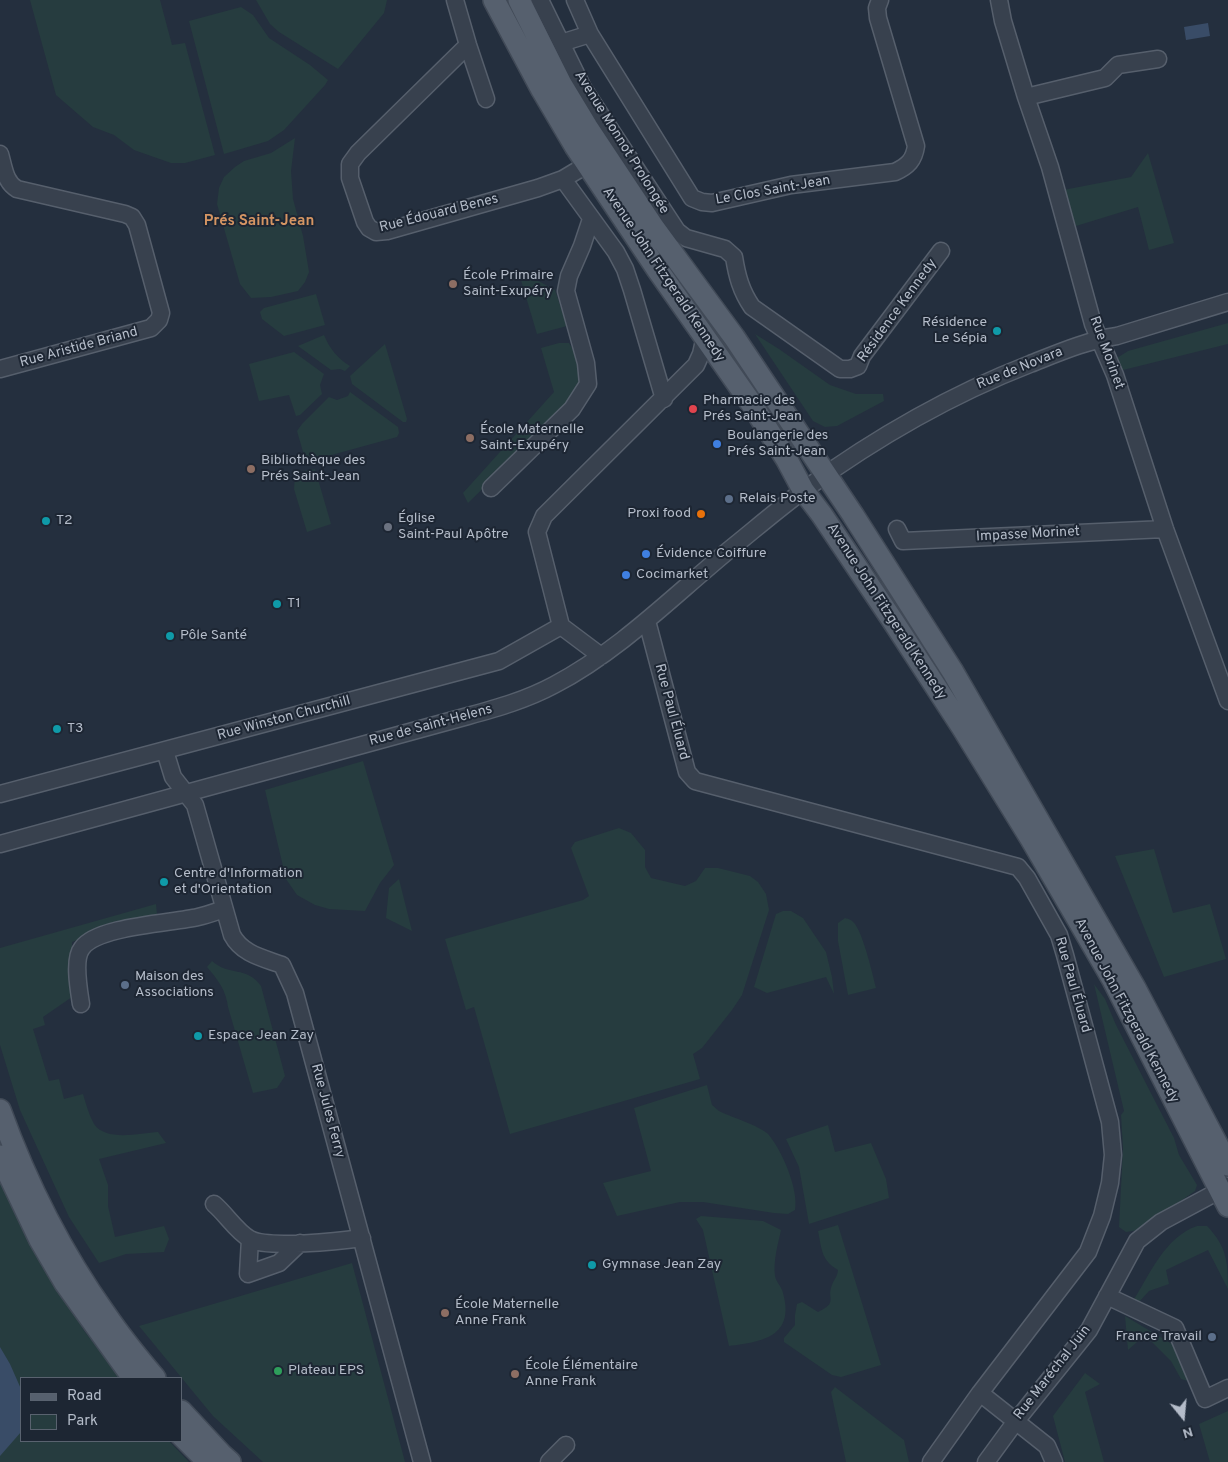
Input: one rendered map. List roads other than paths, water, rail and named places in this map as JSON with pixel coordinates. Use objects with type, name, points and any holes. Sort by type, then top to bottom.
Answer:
[{"type":"main road","name":"Avenue John Fitzgerald Kennedy","points":[[494,0],[542,90],[588,164],[657,270],[751,403],[787,460],[803,490],[827,522],[903,638],[1031,839],[1112,980],[1171,1096],[1226,1195]]},
{"type":"main road","name":"Avenue John Fitzgerald Kennedy","points":[[519,0],[561,84],[587,128],[654,228],[734,337],[827,474],[953,672],[1135,988],[1228,1165]]},
{"type":"main road","points":[[0,1110],[12,1144],[46,1218],[71,1262],[106,1315],[154,1377]]},
{"type":"main road","points":[[0,1156],[40,1240],[65,1283],[132,1377]]},
{"type":"main road","points":[[182,1412],[220,1454],[230,1462]]},
{"type":"main road","points":[[182,1436],[208,1462]]},
{"type":"street","points":[[455,0],[486,99]]},
{"type":"street","name":"Avenue Monnot Prolongée","points":[[540,0],[583,88],[677,231]]},
{"type":"street","name":"Le Clos Saint-Jean","points":[[576,0],[590,34],[692,198],[712,203],[791,185],[895,172],[906,168],[914,158],[916,146],[878,18],[880,0]]},
{"type":"street","name":"Rue Morinet","points":[[999,0],[1003,21],[1026,97],[1050,167],[1093,324],[1115,375],[1165,529],[1228,701]]},
{"type":"street","points":[[561,43],[590,34]]},
{"type":"street","name":"Rue Édouard Benes","points":[[468,45],[358,153],[350,164],[350,178],[365,222],[370,228],[376,232],[387,231],[563,179],[588,164]]},
{"type":"street","points":[[1026,97],[1105,78],[1118,65],[1158,59]]},
{"type":"street","name":"Rue Aristide Briand","points":[[0,154],[7,180],[17,189],[124,214],[132,218],[137,226],[161,313],[159,320],[151,328],[0,369]]},
{"type":"street","points":[[563,179],[616,252],[625,269],[664,399]]},
{"type":"street","points":[[491,488],[572,409],[588,384],[586,364],[566,291],[569,276],[591,219]]},
{"type":"street","name":"Résidence Kennedy","points":[[677,231],[686,238],[700,244],[720,247],[734,257],[743,294],[752,307],[840,369],[850,369],[858,366],[862,356],[941,251]]},
{"type":"street","name":"Rue de Novara","points":[[803,490],[895,429],[956,396],[998,377],[1100,338],[1118,336],[1228,302]]},
{"type":"street","points":[[601,656],[561,626],[537,532],[544,516],[664,399],[696,365],[701,354],[705,336]]},
{"type":"street","name":"Rue de Saint-Helens","points":[[0,844],[477,714],[524,699],[554,685],[601,656],[646,621],[803,490]]},
{"type":"street","name":"Impasse Morinet","points":[[897,529],[903,540],[1165,529]]},
{"type":"street","name":"Rue Paul Éluard","points":[[646,621],[686,772],[695,781],[1018,867],[1027,878],[1058,935],[1110,1122],[1113,1155],[1110,1183],[1102,1216],[1088,1252],[980,1394]]},
{"type":"street","name":"Rue Winston Churchill","points":[[0,794],[499,661],[561,626]]},
{"type":"street","name":"Rue Jules Ferry","points":[[165,751],[173,776],[195,805],[224,909],[237,943],[243,950],[282,965],[295,993],[422,1462]]},
{"type":"street","points":[[81,1004],[78,983],[78,960],[80,949],[89,941],[137,926],[198,917],[224,909]]},
{"type":"street","name":"Rue Maréchal Juin","points":[[986,1462],[1016,1421],[1089,1330],[1115,1282],[1141,1249],[1158,1233],[1174,1222],[1226,1195]]},
{"type":"street","points":[[214,1204],[250,1239],[258,1242],[337,1242],[362,1238]]},
{"type":"street","points":[[250,1239],[248,1274],[279,1263],[300,1243]]},
{"type":"street","points":[[1108,1296],[1175,1328],[1205,1399],[1228,1388]]},
{"type":"street","points":[[931,1462],[980,1394],[1047,1446],[1054,1462]]},
{"type":"street","points":[[550,1462],[566,1445]]},
{"type":"water","points":[[1208,23],[1210,36],[1186,40],[1184,27]]},
{"type":"water","points":[[0,1347],[20,1387],[20,1433],[0,1456]]},
{"type":"place","name":"École Primaire Saint-Exupéry","points":[[453,284]]},
{"type":"place","name":"Résidence Le Sépia","points":[[997,331]]},
{"type":"place","name":"Pharmacie des Prés Saint-Jean","points":[[693,409]]},
{"type":"place","name":"École Maternelle Saint-Exupéry","points":[[470,438]]},
{"type":"place","name":"Boulangerie des Prés Saint-Jean","points":[[717,444]]},
{"type":"place","name":"Bibliothèque des Prés Saint-Jean","points":[[251,469]]},
{"type":"place","name":"Relais Poste","points":[[729,499]]},
{"type":"place","name":"Proxi food","points":[[701,514]]},
{"type":"place","name":"T2","points":[[46,521]]},
{"type":"place","name":"Église Saint-Paul Apôtre","points":[[388,527]]},
{"type":"place","name":"Évidence Coiffure","points":[[646,554]]},
{"type":"place","name":"Cocimarket","points":[[626,575]]},
{"type":"place","name":"T1","points":[[277,604]]},
{"type":"place","name":"Pôle Santé","points":[[170,636]]},
{"type":"place","name":"T3","points":[[57,729]]},
{"type":"place","name":"Centre d'Information et d'Orientation","points":[[164,882]]},
{"type":"place","name":"Maison des Associations","points":[[125,985]]},
{"type":"place","name":"Espace Jean Zay","points":[[198,1036]]},
{"type":"place","name":"Gymnase Jean Zay","points":[[592,1265]]},
{"type":"place","name":"École Maternelle Anne Frank","points":[[445,1313]]},
{"type":"place","name":"France Travail","points":[[1212,1337]]},
{"type":"place","name":"Plateau EPS","points":[[278,1371]]},
{"type":"place","name":"École Élémentaire Anne Frank","points":[[515,1374]]},
{"type":"district","name":"Prés Saint-Jean","points":[[259,222]]}]
